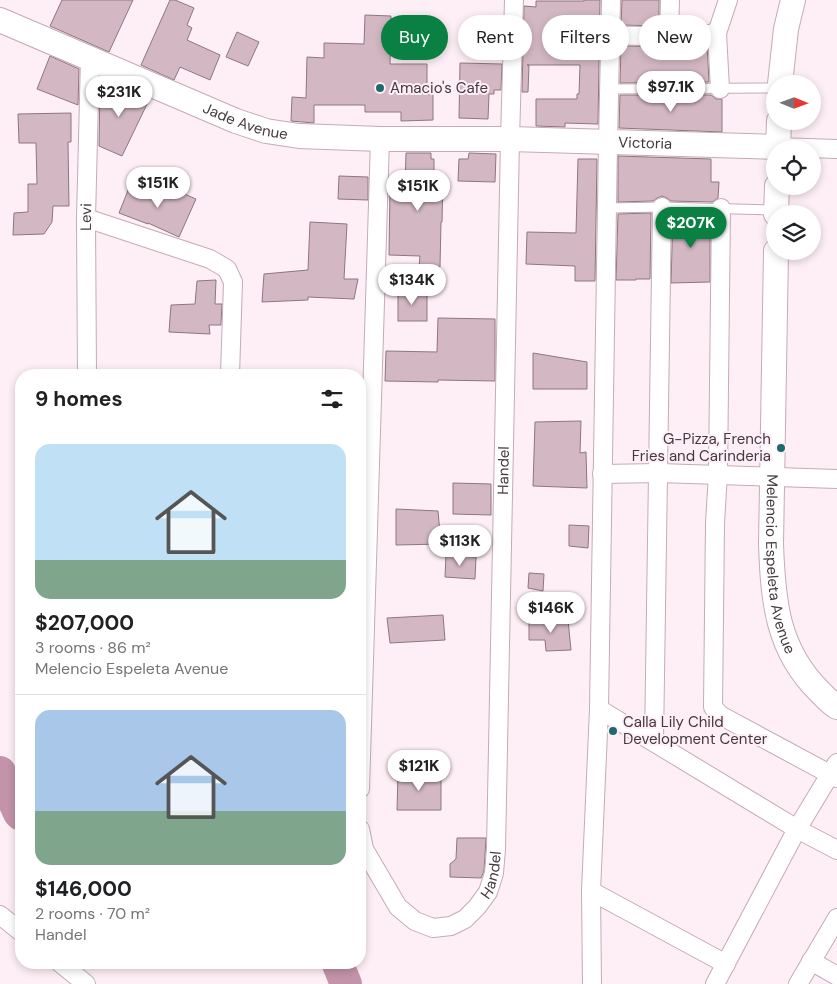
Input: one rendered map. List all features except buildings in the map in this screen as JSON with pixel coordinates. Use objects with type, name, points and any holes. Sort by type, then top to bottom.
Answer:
[{"type":"street","name":"Handel","points":[[366,852],[398,907],[415,921],[434,928],[452,926],[465,919],[488,892],[494,873],[514,0]]},
{"type":"street","points":[[611,0],[611,15]]},
{"type":"street","points":[[670,0],[670,15]]},
{"type":"street","points":[[720,89],[717,33],[728,0]]},
{"type":"street","points":[[781,75],[786,29],[793,0]]},
{"type":"street","name":"Jade Avenue","points":[[0,20],[236,121],[266,131],[299,136],[510,139]]},
{"type":"street","points":[[711,34],[717,33]]},
{"type":"street","name":"Levi","points":[[87,369],[86,218],[90,59]]},
{"type":"street","points":[[592,984],[591,891],[599,709],[610,60]]},
{"type":"street","points":[[366,594],[380,138]]},
{"type":"street","name":"Victoria","points":[[510,139],[766,148]]},
{"type":"street","points":[[821,149],[837,150]]},
{"type":"street","points":[[654,742],[662,207]]},
{"type":"street","points":[[715,984],[797,829],[835,771],[720,716],[713,707],[721,208]]},
{"type":"street","points":[[86,218],[210,259],[226,269],[233,282],[230,369]]},
{"type":"street","name":"Melencio Espeleta Avenue","points":[[776,260],[771,476],[772,582],[781,630],[790,651],[801,671],[837,707]]},
{"type":"street","points":[[602,474],[718,474],[837,479]]},
{"type":"street","points":[[599,709],[797,829],[837,850]]},
{"type":"street","points":[[591,891],[726,964]]},
{"type":"street","points":[[0,915],[15,927]]},
{"type":"street","points":[[798,984],[837,918]]},
{"type":"street","points":[[811,961],[837,976]]},
{"type":"street","points":[[68,969],[86,984]]},
{"type":"lane","points":[[609,89],[766,88]]},
{"type":"lane","points":[[607,208],[721,208],[766,211]]},
{"type":"waterway","points":[[0,772],[15,804]]},
{"type":"waterway","points":[[340,969],[346,984]]},
{"type":"place","name":"Amacio's Cafe","points":[[380,88]]},
{"type":"place","name":"G-Pizza, French Fries and Carinderia","points":[[781,448]]},
{"type":"place","name":"Calla Lily Child Development Center","points":[[613,731]]}]
